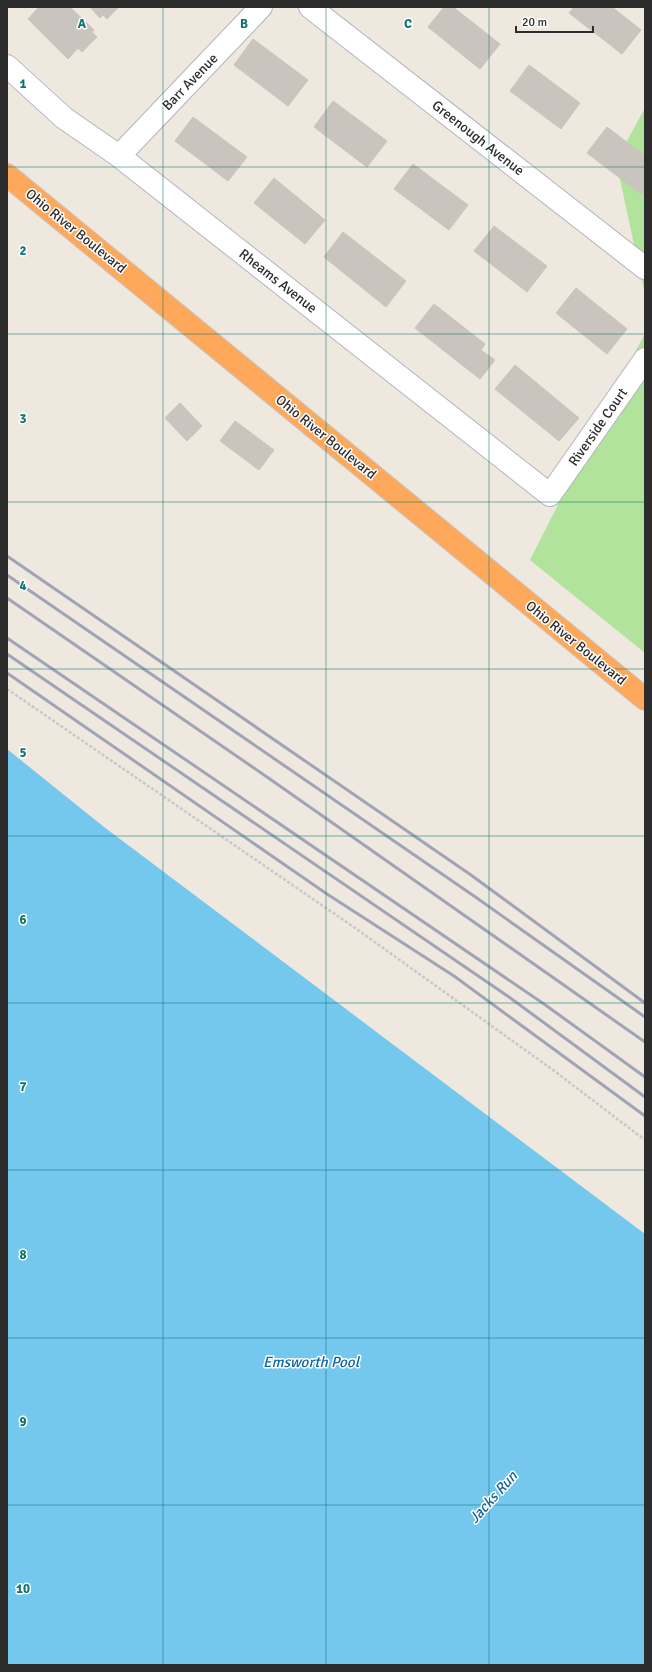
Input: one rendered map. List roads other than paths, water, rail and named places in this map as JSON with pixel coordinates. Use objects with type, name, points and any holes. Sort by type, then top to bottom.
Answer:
[{"type":"highway","name":"Ohio River Boulevard","points":[[7,175],[645,700]]},
{"type":"street","name":"Barr Avenue","points":[[119,156],[261,7]]},
{"type":"street","name":"Greenough Avenue","points":[[310,7],[645,268]]},
{"type":"street","name":"Rheams Avenue","points":[[7,66],[64,118],[119,156],[550,495]]},
{"type":"street","name":"Riverside Court","points":[[550,495],[645,359]]},
{"type":"water","name":"Emsworth Pool","points":[[7,749],[104,827],[645,1234],[645,1665],[7,1665]]},
{"type":"railway","points":[[7,556],[471,875],[645,1003]]},
{"type":"railway","points":[[7,575],[474,896],[645,1017]]},
{"type":"railway","points":[[7,598],[267,777],[645,1042]]},
{"type":"railway","points":[[7,638],[544,1004],[645,1077]]},
{"type":"railway","points":[[7,654],[509,997],[645,1097]]},
{"type":"railway","points":[[7,673],[327,894],[454,976],[645,1116]]},
{"type":"water label","name":"Jacks Run","points":[[493,1497]]}]
